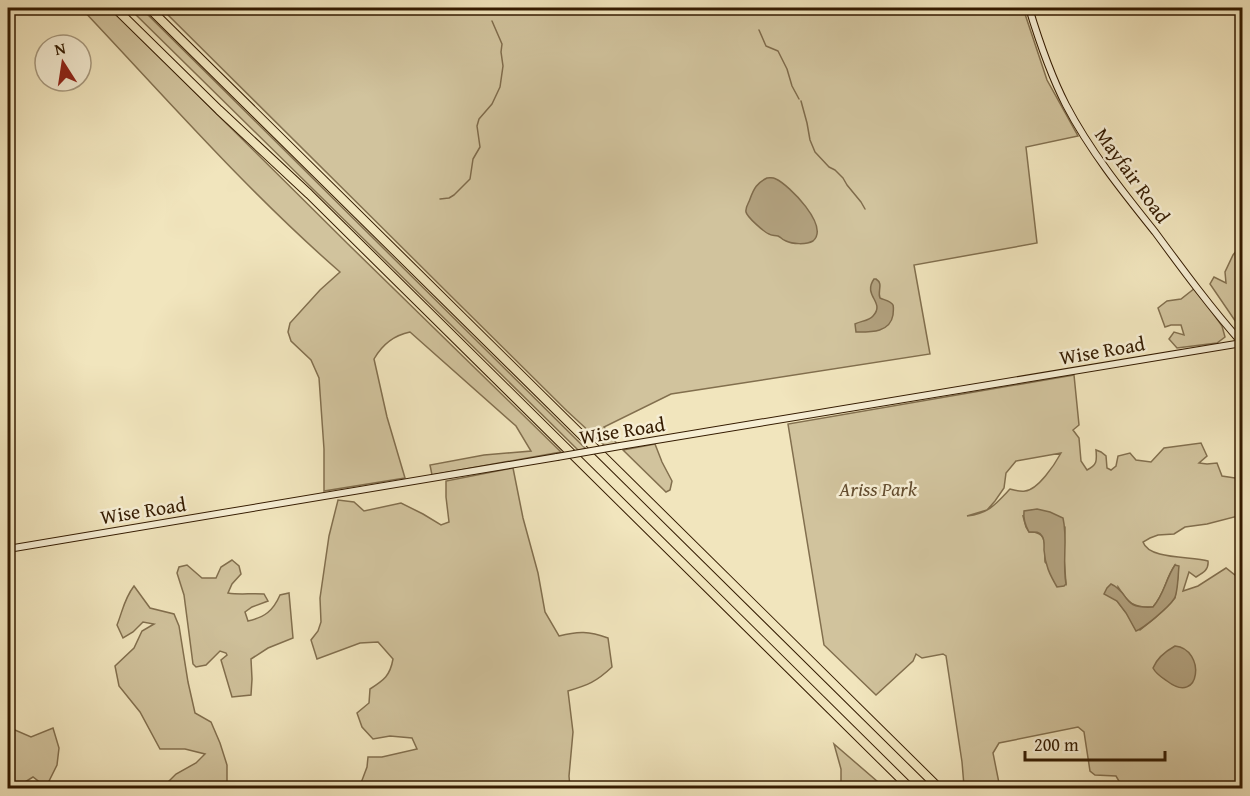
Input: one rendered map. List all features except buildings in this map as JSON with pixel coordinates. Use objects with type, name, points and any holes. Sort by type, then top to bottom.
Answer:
[{"type":"highway","points":[[115,8],[340,225],[910,789]]},
{"type":"highway","points":[[149,8],[939,789]]},
{"type":"street","name":"Mayfair Road","points":[[1029,8],[1042,51],[1056,85],[1087,141],[1116,183],[1242,343]]},
{"type":"street","name":"Wise Road","points":[[8,549],[1242,343]]},
{"type":"green space","points":[[81,8],[110,8],[561,452],[432,475],[430,465],[484,455],[531,451],[516,426],[410,332],[389,341],[374,359],[387,417],[405,478],[324,491],[324,449],[319,378],[311,360],[291,341],[288,332],[290,323],[340,272],[240,177]]},
{"type":"green space","points":[[129,8],[141,8],[586,449],[578,450]]},
{"type":"green space","points":[[161,8],[1023,8],[1047,80],[1078,136],[1026,147],[1037,243],[914,265],[930,354],[671,394],[604,427],[618,445],[605,446]]},
{"type":"green space","points":[[1242,244],[1242,329],[1210,284],[1214,277],[1226,283],[1225,272],[1233,255]]},
{"type":"green space","points":[[1195,288],[1222,326],[1225,337],[1217,343],[1177,348],[1169,339],[1174,332],[1184,335],[1181,325],[1165,327],[1158,308],[1167,301],[1181,299]]},
{"type":"green space","name":"Ariss Park","points":[[1074,375],[1079,425],[1073,430],[1079,438],[1081,461],[1087,470],[1096,462],[1096,450],[1106,456],[1107,468],[1111,470],[1116,466],[1118,456],[1130,453],[1136,460],[1151,462],[1164,448],[1201,443],[1207,456],[1199,463],[1217,463],[1222,476],[1235,478],[1242,474],[1242,515],[1185,527],[1174,534],[1158,535],[1143,542],[1147,548],[1162,555],[1208,561],[1206,569],[1199,576],[1196,577],[1189,572],[1183,591],[1198,586],[1226,568],[1242,577],[1242,788],[1123,788],[1116,776],[1095,775],[1090,771],[1084,732],[1078,727],[999,743],[993,753],[1000,788],[966,788],[946,656],[943,654],[922,658],[916,654],[913,661],[876,695],[824,645],[788,424]],"holes":[[[1061,453],[1041,481],[1030,490],[1010,489],[987,510],[1004,488],[1006,473],[1016,461]],[[1023,516],[1065,527],[1066,584],[1045,562],[1043,537],[1035,532],[1029,532]],[[1175,565],[1178,576],[1175,598],[1140,630],[1117,601],[1118,587],[1132,603],[1140,607],[1153,607]]]},
{"type":"green space","points":[[655,444],[672,481],[670,490],[666,492],[623,450]]},
{"type":"green space","points":[[513,468],[545,612],[559,636],[584,632],[608,638],[612,667],[592,682],[568,691],[573,732],[570,788],[362,788],[361,783],[368,757],[382,757],[417,749],[412,738],[390,736],[373,739],[362,727],[357,713],[369,703],[370,689],[386,677],[393,659],[378,642],[360,643],[317,659],[311,640],[321,622],[320,598],[329,536],[338,500],[354,502],[364,511],[401,503],[441,525],[449,522],[446,481]]},
{"type":"green space","points":[[232,560],[239,566],[241,574],[228,593],[264,594],[268,601],[245,612],[248,621],[264,615],[280,595],[289,593],[293,638],[268,648],[251,659],[251,695],[232,697],[221,660],[227,655],[226,653],[220,651],[206,665],[196,667],[193,664],[184,595],[177,573],[179,567],[187,565],[202,578],[216,578],[221,567]]},
{"type":"green space","points":[[134,586],[150,608],[174,614],[179,626],[195,713],[211,722],[220,743],[227,765],[227,788],[162,788],[176,774],[196,763],[205,754],[185,749],[160,749],[140,712],[119,686],[115,666],[134,648],[142,631],[154,624],[143,622],[123,638],[117,625]]},
{"type":"green space","points":[[8,727],[31,737],[53,728],[59,748],[57,765],[46,787],[33,777],[25,782],[24,788],[8,788]]},
{"type":"green space","points":[[834,744],[885,788],[841,788],[841,769]]},
{"type":"shaded area","points":[[767,178],[773,178],[782,183],[806,207],[816,226],[817,234],[813,241],[795,243],[770,235],[747,214],[746,208],[754,189]]},
{"type":"shaded area","points":[[874,279],[880,283],[880,298],[893,305],[891,321],[879,330],[856,332],[855,324],[869,319],[876,311],[877,307],[871,290]]},
{"type":"shaded area","points":[[1037,509],[1063,518],[1066,584],[1064,586],[1057,587],[1050,574],[1045,560],[1042,536],[1029,532],[1025,524],[1024,511]]},
{"type":"shaded area","points":[[1175,565],[1179,566],[1174,599],[1156,617],[1136,631],[1117,601],[1104,594],[1111,584],[1135,606],[1153,607]]},
{"type":"shaded area","points":[[1175,646],[1185,649],[1192,656],[1195,665],[1193,682],[1187,687],[1178,687],[1167,681],[1153,668],[1162,655]]},
{"type":"waterway","points":[[440,199],[454,195],[470,179],[473,159],[480,147],[477,126],[479,119],[492,104],[500,87],[503,66],[502,44],[492,21]]},
{"type":"waterway","points":[[759,30],[766,46],[778,51],[799,99]]},
{"type":"waterway","points":[[801,101],[815,152],[843,178],[865,209]]}]
